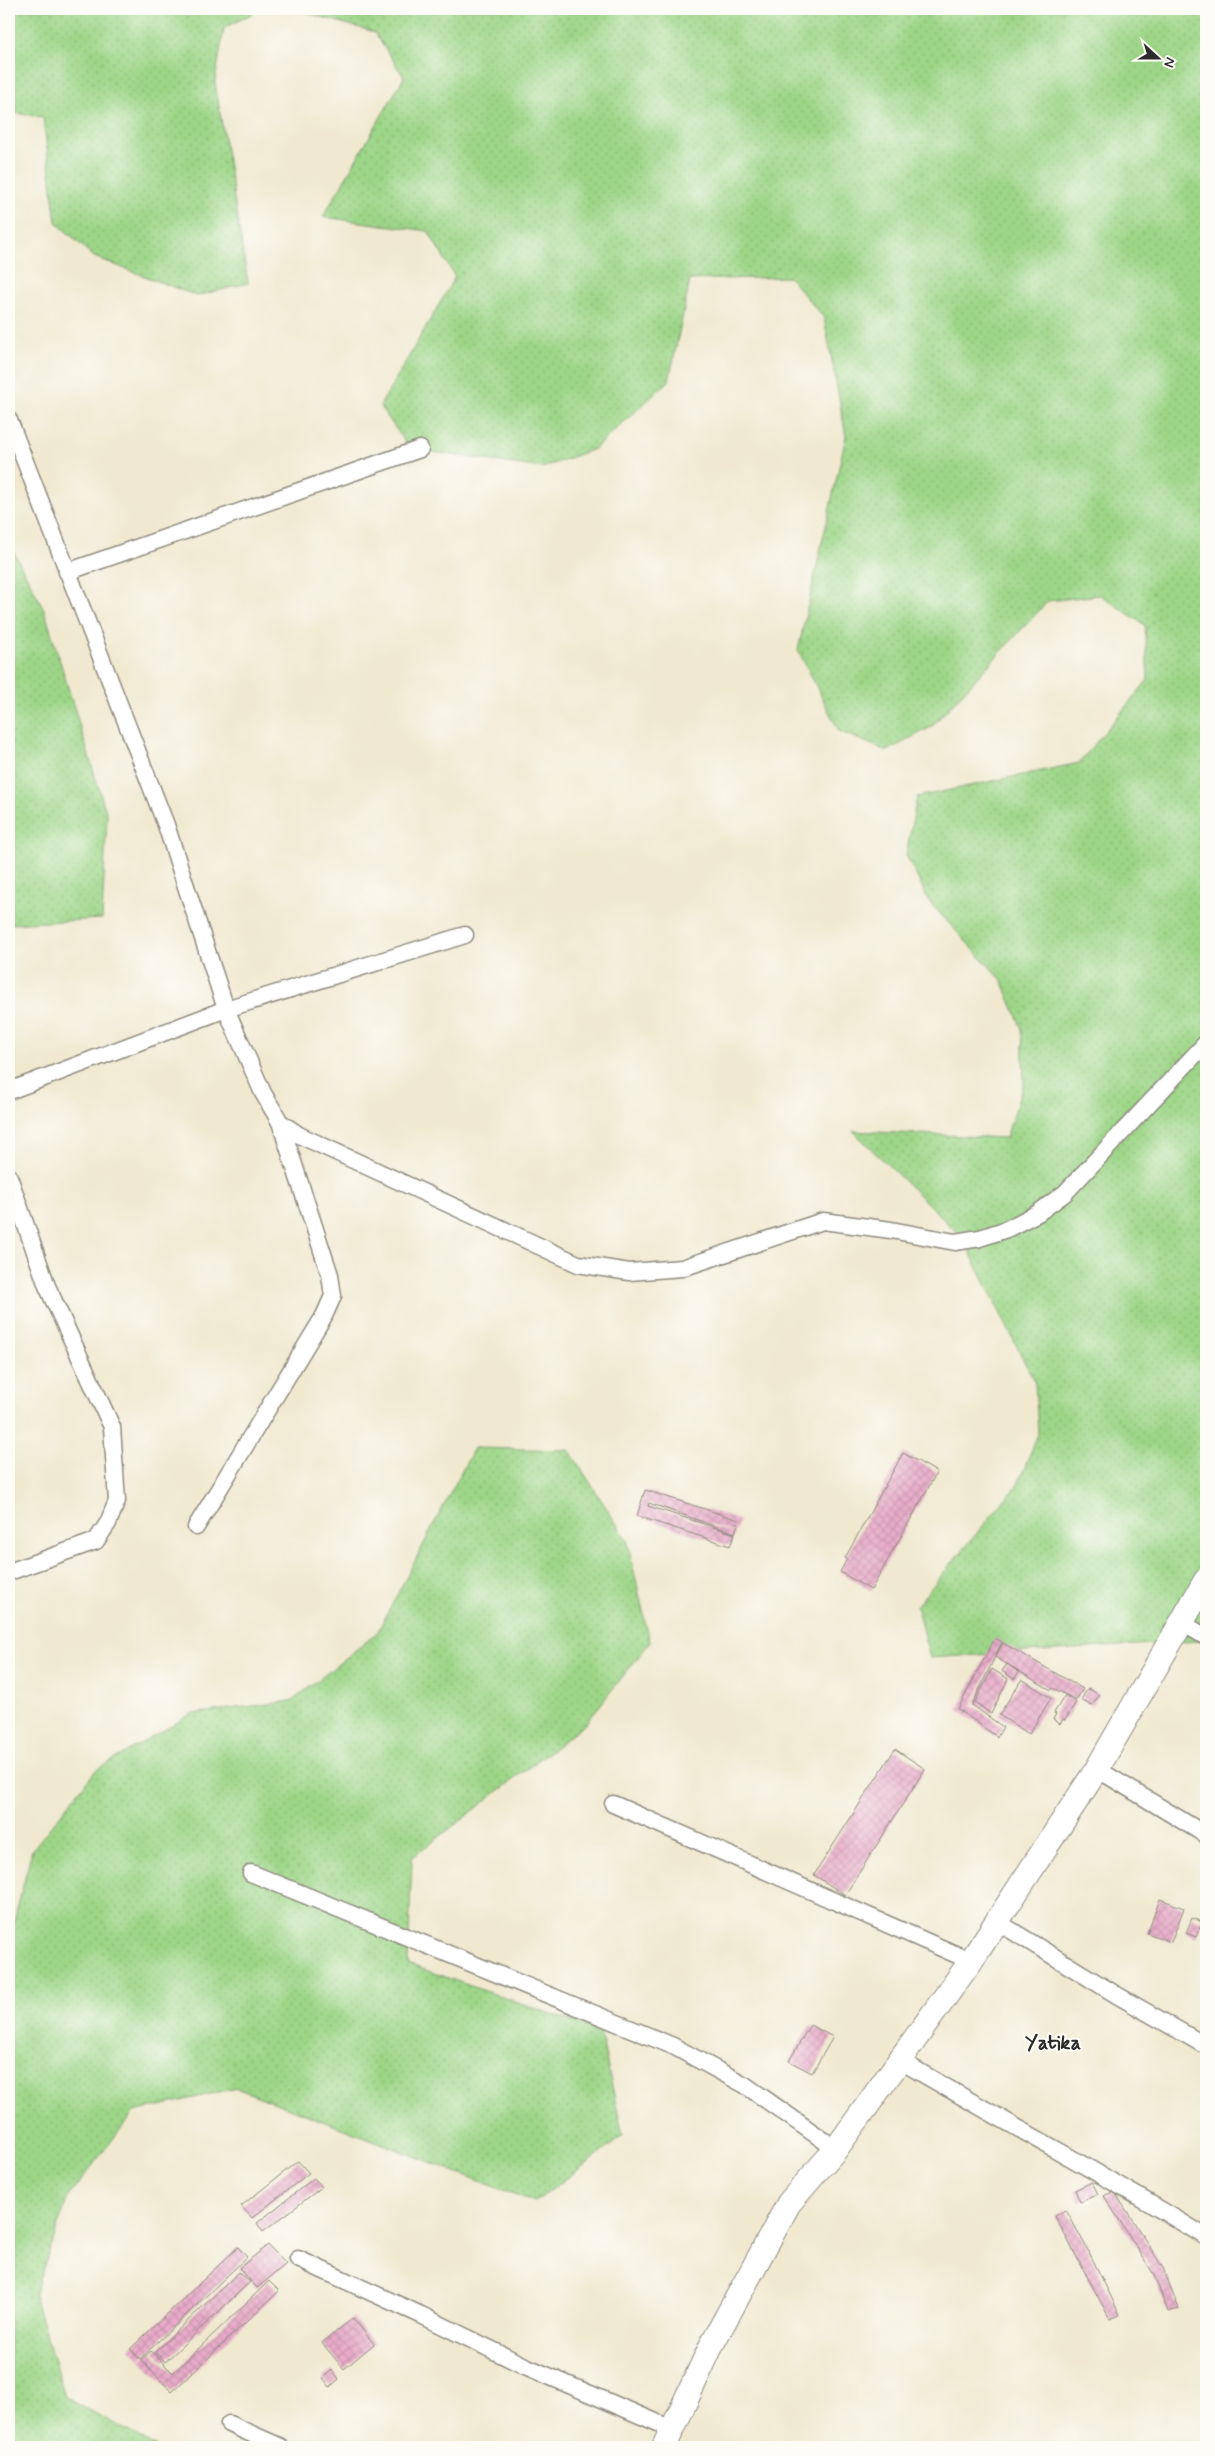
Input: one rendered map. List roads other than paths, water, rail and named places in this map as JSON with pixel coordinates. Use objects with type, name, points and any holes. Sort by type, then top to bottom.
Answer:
[{"type":"main road","points":[[668,2438],[713,2342],[784,2212],[836,2149],[971,1961],[1097,1769],[1206,1580]]},
{"type":"street","points":[[9,420],[166,825],[226,1009],[263,1093],[280,1122],[330,1274],[333,1296],[324,1316],[196,1527]]},
{"type":"street","points":[[67,572],[420,449]]},
{"type":"street","points":[[9,1091],[226,1009],[465,935]]},
{"type":"street","points":[[280,1122],[299,1136],[578,1264],[628,1272],[682,1268],[822,1221],[891,1230],[955,1242],[980,1238],[1007,1229],[1038,1213],[1065,1193],[1206,1043]]},
{"type":"street","points":[[9,1177],[47,1286],[112,1427],[117,1501],[108,1523],[96,1541],[9,1572]]},
{"type":"street","points":[[1182,1622],[1206,1637]]},
{"type":"street","points":[[1097,1769],[1206,1835]]},
{"type":"street","points":[[613,1804],[971,1961]]},
{"type":"street","points":[[251,1873],[673,2046],[745,2085],[836,2149]]},
{"type":"street","points":[[996,1921],[1115,1994],[1206,2046]]},
{"type":"street","points":[[901,2061],[979,2108],[1133,2192],[1206,2236]]},
{"type":"street","points":[[298,2259],[421,2315],[668,2438]]},
{"type":"street","points":[[229,2424],[281,2447]]},
{"type":"district","name":"Yatika","points":[[1053,2042]]}]
